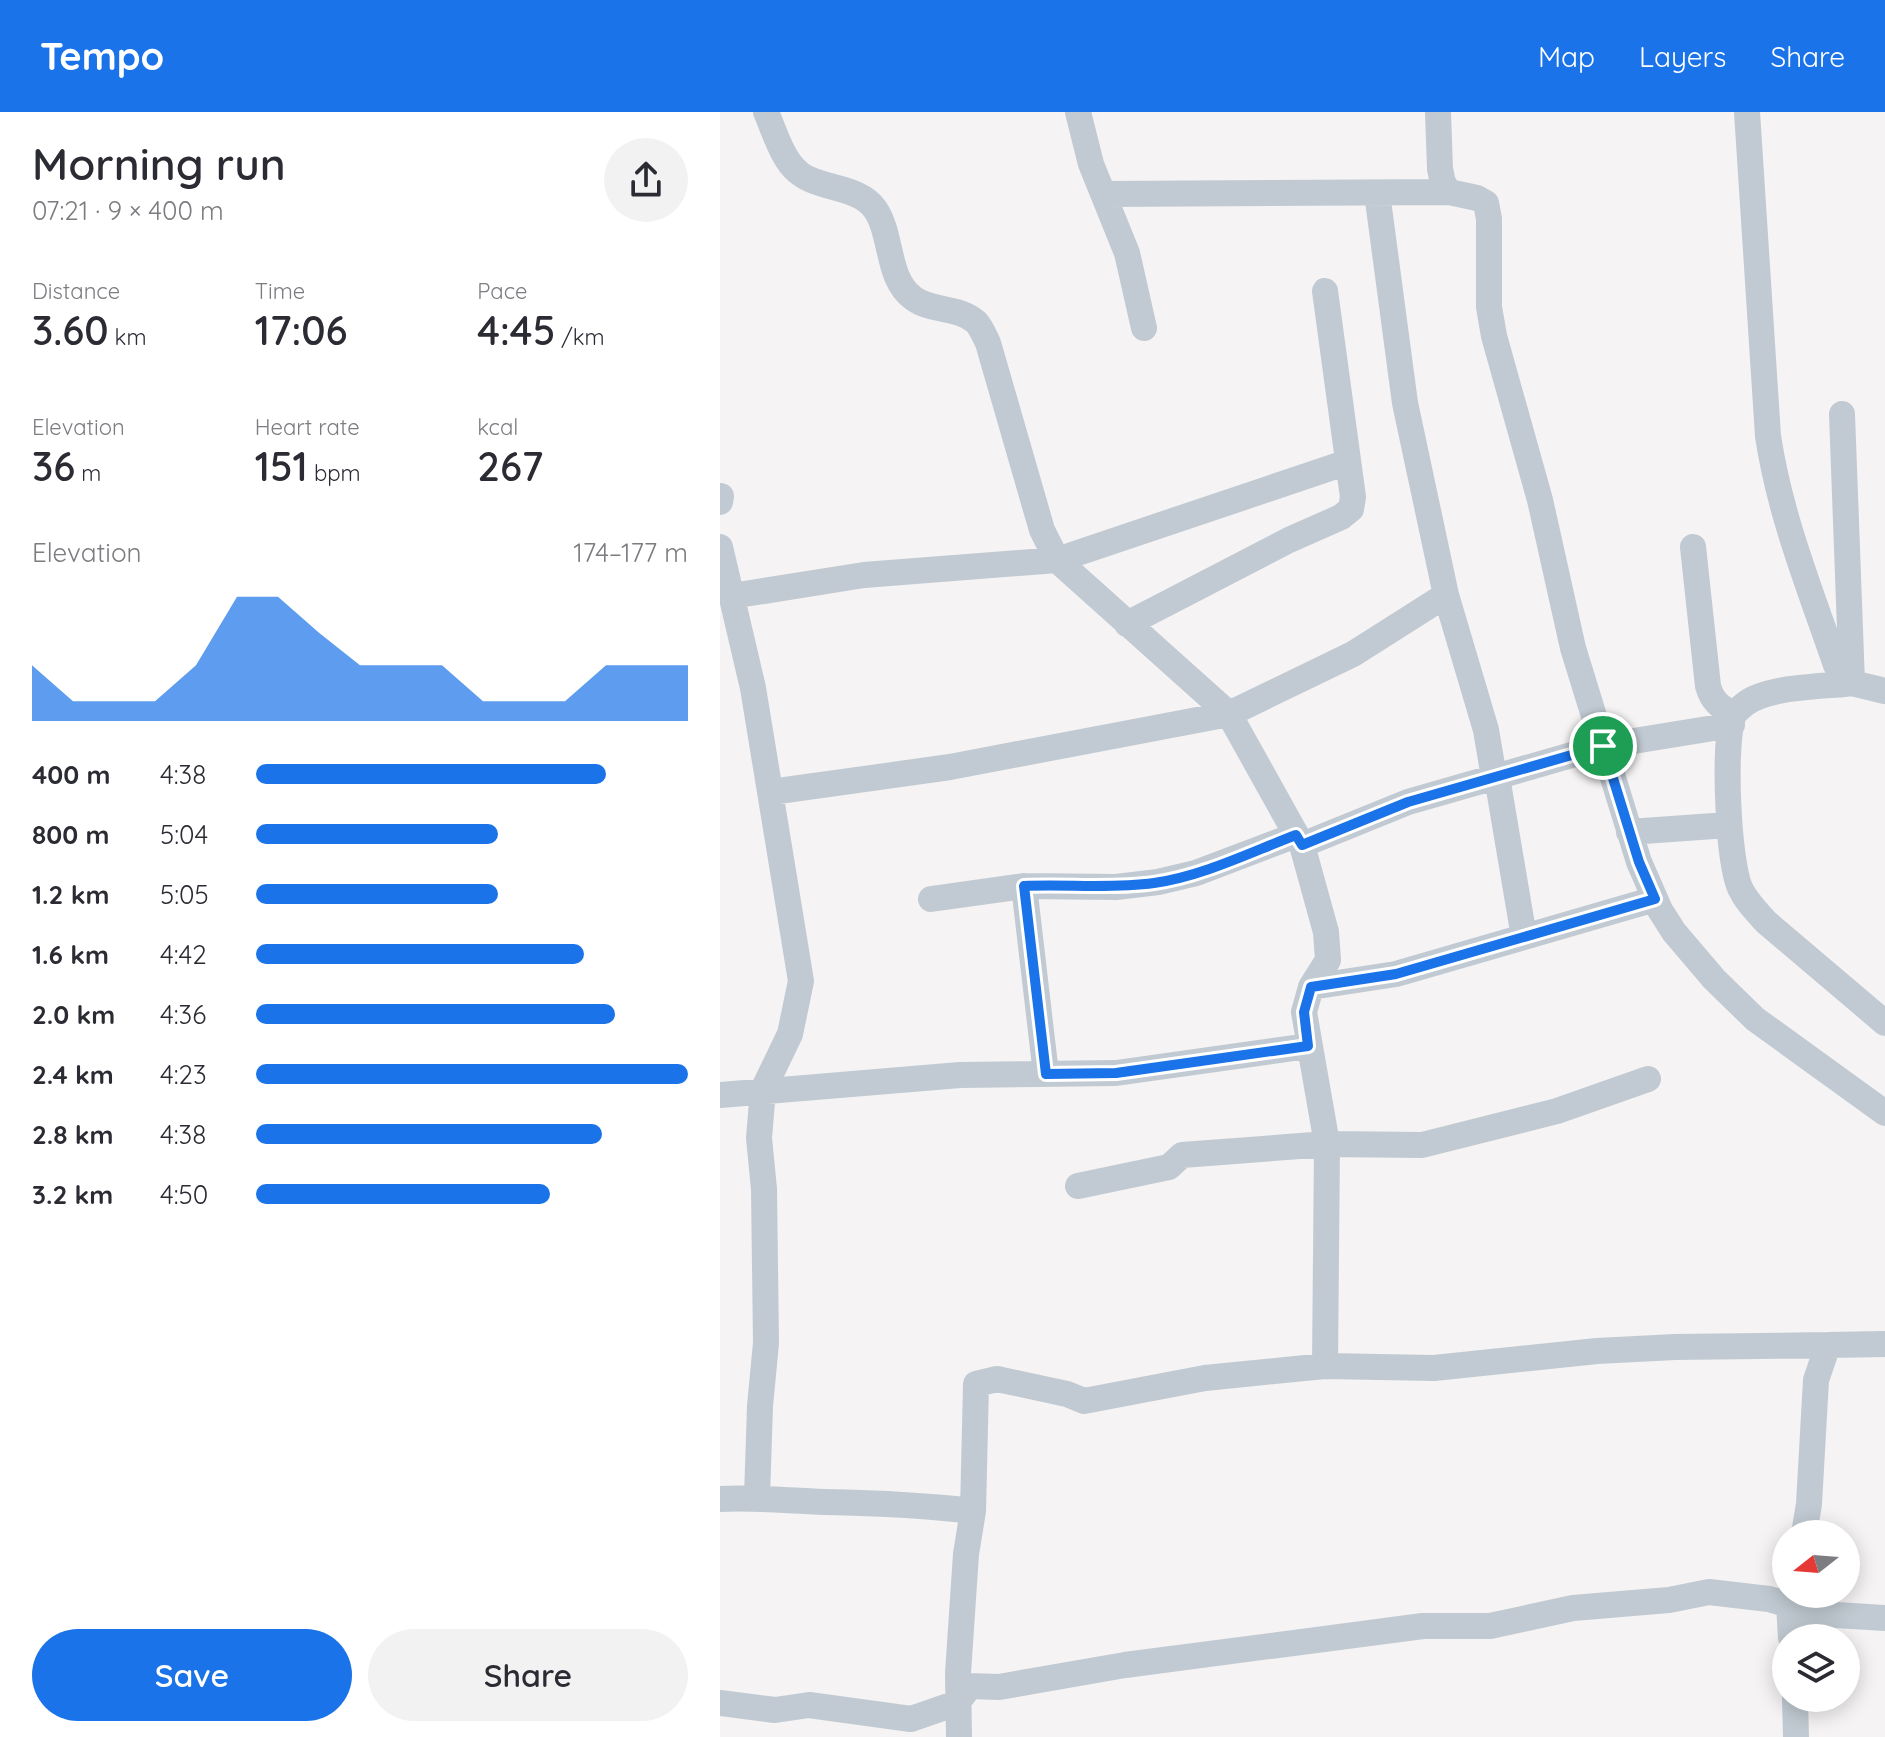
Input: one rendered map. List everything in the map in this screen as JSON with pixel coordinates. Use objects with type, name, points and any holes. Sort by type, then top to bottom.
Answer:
[{"type":"street","points":[[766,112],[796,171],[811,180],[859,196],[873,206],[881,219],[903,289],[915,300],[959,312],[977,323],[988,343],[1042,530],[1057,560],[1229,714],[1299,840],[1326,932],[1328,960],[1311,987],[1304,1012],[1327,1144],[1325,1366]]},
{"type":"street","points":[[1078,112],[1091,164],[1127,253],[1144,328]]},
{"type":"street","points":[[1438,112],[1440,169],[1449,192]]},
{"type":"street","points":[[1747,112],[1768,436],[1775,480],[1784,518],[1836,665],[1852,683]]},
{"type":"street","points":[[1104,194],[1449,192],[1486,203],[1489,219],[1489,307],[1494,336],[1540,500],[1573,648],[1629,832],[1655,899],[1674,932],[1714,979],[1755,1019],[1885,1113]]},
{"type":"street","points":[[1377,193],[1405,403],[1446,595],[1486,730],[1524,937]]},
{"type":"street","points":[[1127,624],[1289,540],[1341,517],[1351,509],[1353,497],[1325,291]]},
{"type":"street","points":[[1842,414],[1852,683]]},
{"type":"street","points":[[732,596],[864,575],[1057,560],[1348,462]]},
{"type":"street","points":[[720,502],[721,496]]},
{"type":"street","points":[[720,547],[732,596],[732,647],[771,792],[801,981],[790,1034],[763,1090],[759,1138],[764,1189],[766,1343],[757,1497]]},
{"type":"street","points":[[1693,547],[1708,686],[1711,696],[1732,720]]},
{"type":"street","points":[[771,792],[950,767],[1229,714],[1353,654],[1446,595]]},
{"type":"street","points":[[1885,691],[1852,683],[1772,693],[1748,701],[1732,720],[1728,825],[1739,885],[1749,903],[1766,922],[1885,1023]]},
{"type":"street","points":[[931,899],[1024,886],[1116,887],[1158,882],[1196,873],[1408,802],[1603,746],[1732,720]]},
{"type":"street","points":[[1629,832],[1728,825]]},
{"type":"street","points":[[1024,886],[1046,1074]]},
{"type":"street","points":[[1311,987],[1396,974],[1655,899]]},
{"type":"street","points":[[720,1095],[960,1075],[1116,1073],[1308,1046]]},
{"type":"street","points":[[1078,1186],[1169,1167],[1182,1155],[1327,1144],[1422,1145],[1557,1111],[1648,1079]]},
{"type":"street","points":[[1806,1520],[1816,1380],[1828,1345]]},
{"type":"street","points":[[959,1737],[957,1703],[966,1554],[973,1511],[976,1384],[997,1379],[1067,1394],[1084,1401],[1205,1378],[1325,1366],[1434,1368],[1597,1351],[1872,1345]]},
{"type":"street","points":[[720,1499],[757,1497],[882,1502],[973,1511]]},
{"type":"street","points":[[720,1703],[775,1710],[809,1705],[911,1719],[957,1703],[970,1686],[999,1687],[1125,1665],[1423,1626],[1490,1626],[1573,1608],[1669,1600],[1709,1592],[1772,1599]]},
{"type":"street","points":[[1799,1608],[1804,1613],[1885,1618]]},
{"type":"street","points":[[1795,1712],[1796,1737]]},
{"type":"route","points":[[1603,746],[1639,862],[1655,899],[1396,974],[1311,987],[1304,1012],[1308,1046],[1116,1073],[1046,1074],[1024,886],[1116,887],[1196,873],[1296,835],[1302,845],[1408,802],[1603,746]]}]
